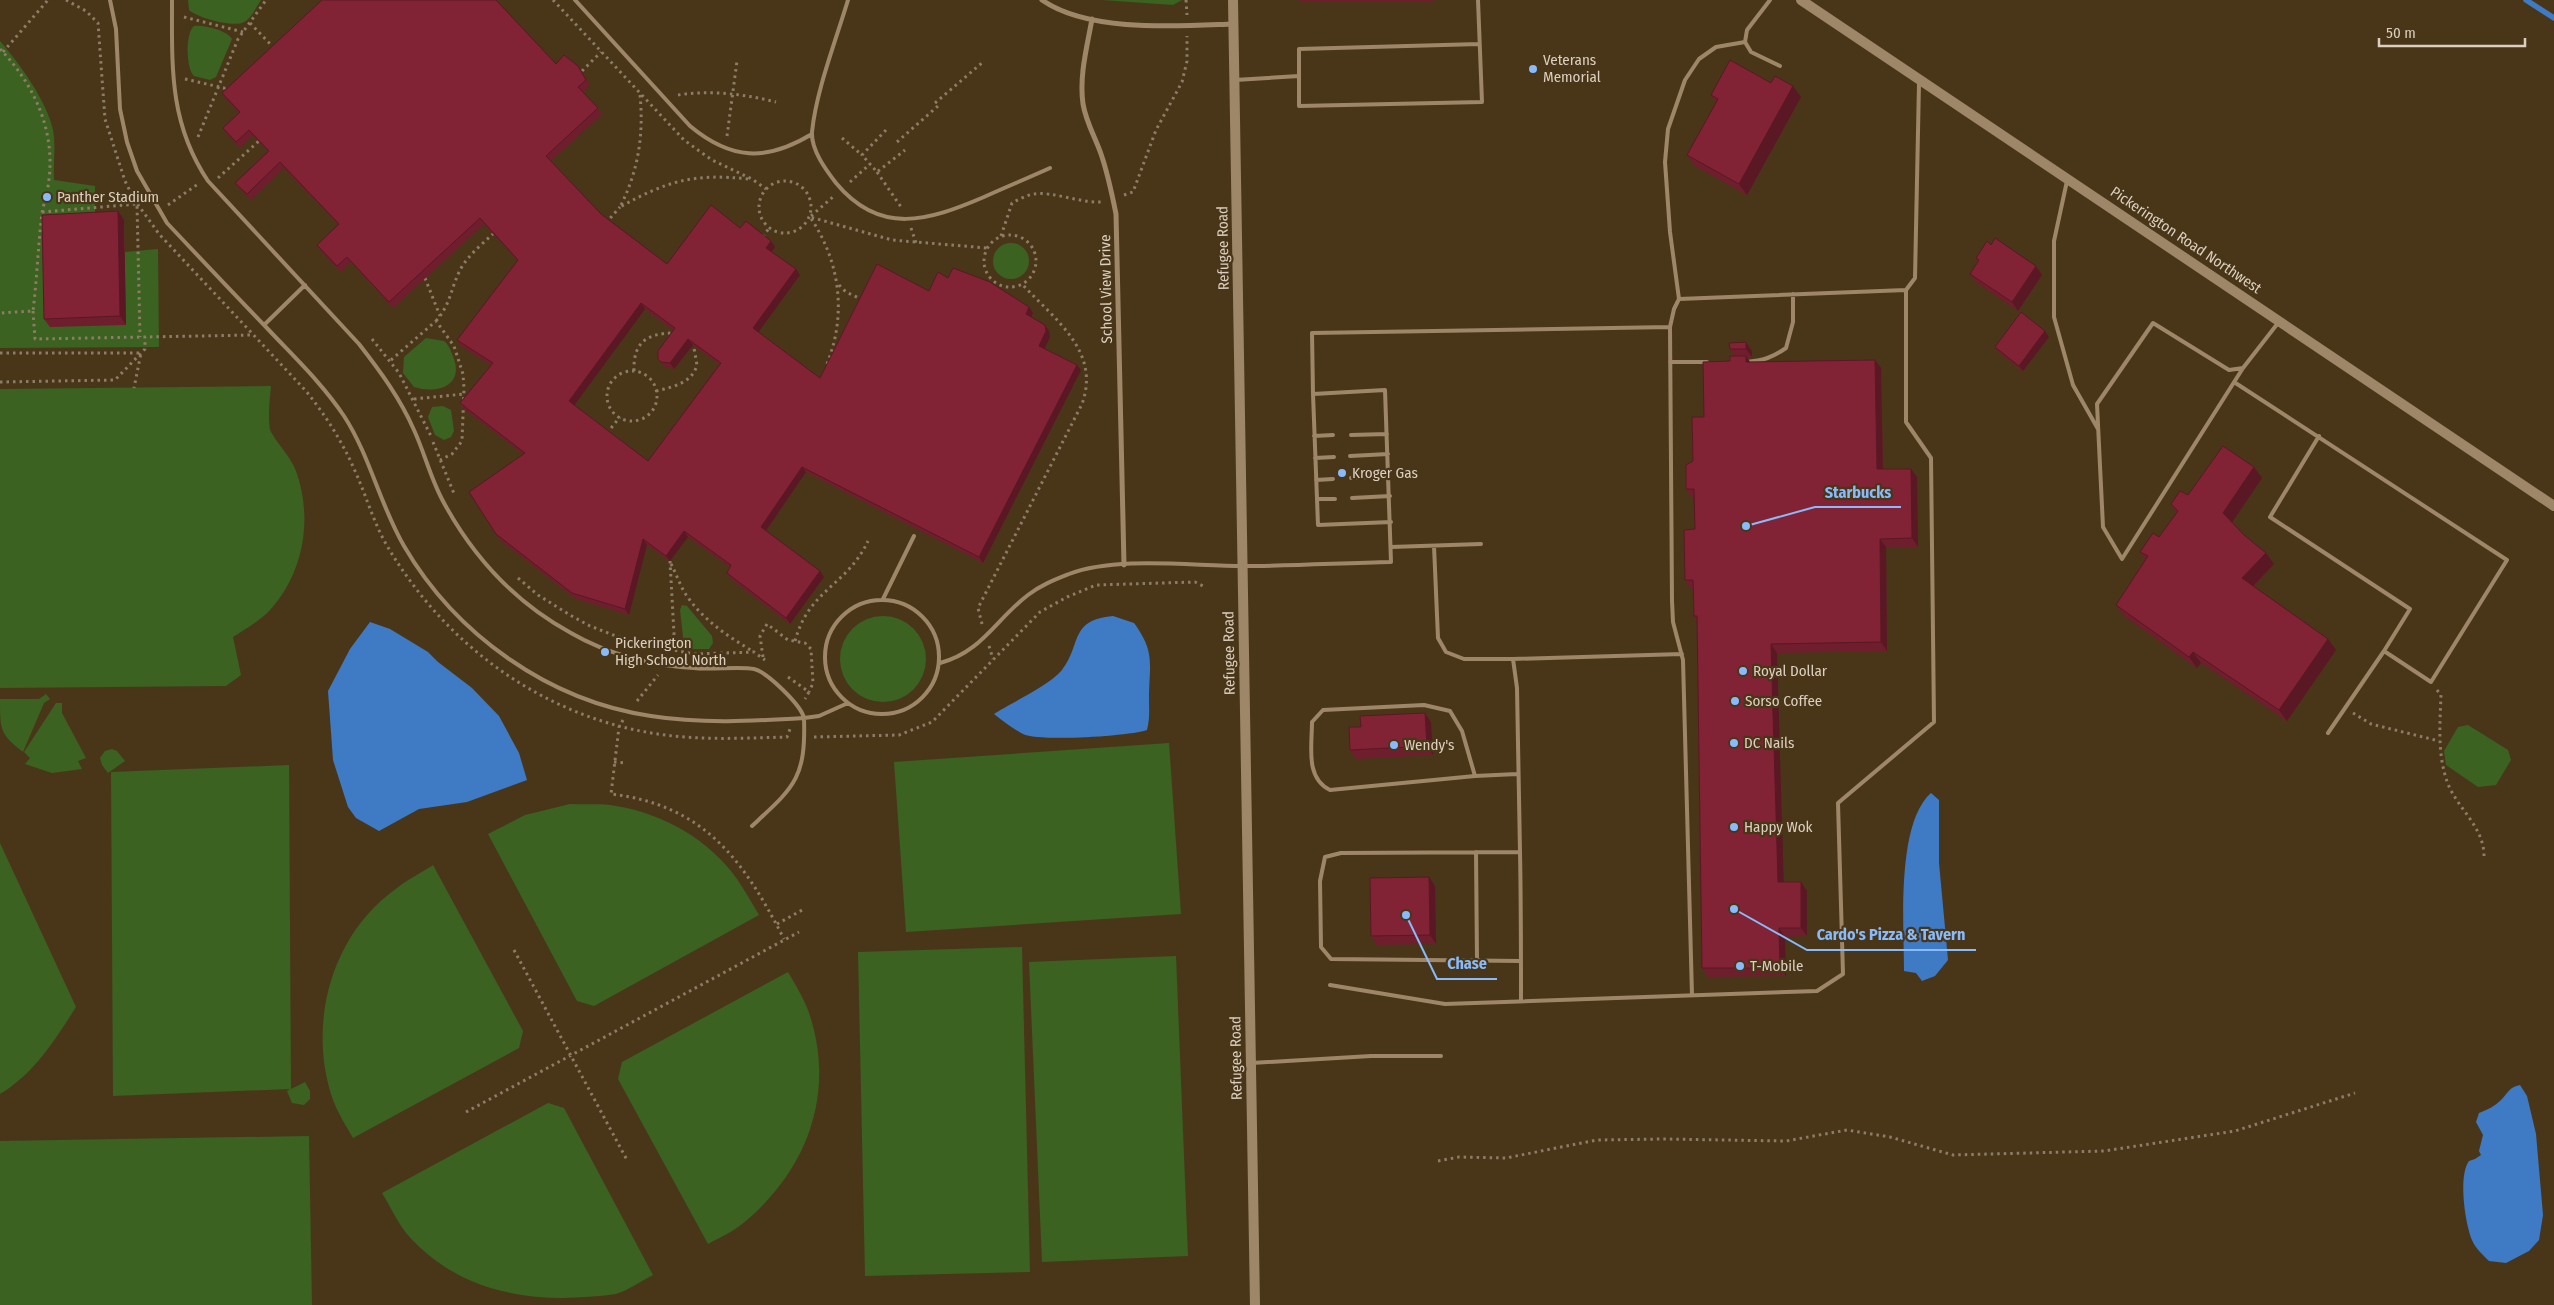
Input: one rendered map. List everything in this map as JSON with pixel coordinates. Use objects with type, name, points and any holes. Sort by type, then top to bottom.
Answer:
[{"type":"main road","name":"Refugee Road","points":[[1233,0],[1255,1305]]},
{"type":"main road","name":"Pickerington Road Northwest","points":[[1801,0],[2554,506]]},
{"type":"street","points":[[1042,0],[1071,14],[1092,20],[1187,26],[1233,24]]},
{"type":"street","name":"School View Drive","points":[[1092,20],[1082,80],[1083,104],[1113,200],[1118,236],[1124,565]]},
{"type":"lane","points":[[110,0],[116,29],[120,109],[127,142],[137,170],[159,210],[167,223],[310,372],[345,418],[361,446],[388,516],[405,548],[463,622],[505,656],[553,686],[580,697],[651,716],[720,721],[804,718],[819,716],[848,702]]},
{"type":"lane","points":[[172,0],[172,74],[179,122],[190,151],[208,181],[359,344],[399,400],[414,430],[443,502],[481,560],[536,612],[572,634],[634,658],[666,665],[694,668],[755,669],[794,699],[804,718],[803,760],[794,783],[786,794],[752,826]]},
{"type":"lane","points":[[575,0],[690,126],[710,143],[735,152],[758,154],[779,149],[812,134]]},
{"type":"lane","points":[[848,0],[817,106],[812,134],[817,154],[841,189],[868,210],[888,218],[908,221],[929,218],[951,211],[1050,168]]},
{"type":"lane","points":[[1478,0],[1482,102],[1299,106],[1299,48],[1479,44]]},
{"type":"lane","points":[[1770,0],[1747,30],[1744,42],[1751,52],[1780,66]]},
{"type":"lane","points":[[1692,995],[1682,654],[1672,622],[1670,327],[1674,309],[1679,299],[1670,232],[1665,162],[1668,129],[1685,80],[1699,58],[1716,47],[1744,42]]},
{"type":"lane","points":[[1235,80],[1299,76]]},
{"type":"lane","points":[[1330,985],[1445,1004],[1817,991],[1843,974],[1838,803],[1934,722],[1931,458],[1906,422],[1906,290],[1915,278],[1919,80]]},
{"type":"lane","points":[[2067,179],[2054,241],[2054,317],[2073,385],[2099,430]]},
{"type":"lane","points":[[264,325],[305,285]]},
{"type":"lane","points":[[1679,299],[1906,290]]},
{"type":"lane","points":[[1740,362],[1760,362],[1786,348],[1794,322],[1793,294]]},
{"type":"lane","points":[[2243,368],[2229,370],[2153,323],[2098,404],[2103,527],[2122,559],[2243,368],[2280,322]]},
{"type":"lane","points":[[1391,522],[1318,525],[1312,333],[1670,327]]},
{"type":"lane","points":[[1670,362],[1710,362]]},
{"type":"lane","points":[[2234,382],[2507,560],[2431,682],[2384,651]]},
{"type":"lane","points":[[940,663],[953,660],[986,638],[1010,610],[1047,583],[1089,569],[1124,565],[1243,566],[1391,562],[1385,390],[1313,394]]},
{"type":"lane","points":[[1351,435],[1387,434]]},
{"type":"lane","points":[[1314,436],[1333,435]]},
{"type":"lane","points":[[2318,436],[2270,517],[2410,609],[2384,651],[2328,732]]},
{"type":"lane","points":[[1350,456],[1388,454]]},
{"type":"lane","points":[[1316,458],[1334,457]]},
{"type":"lane","points":[[1351,478],[1389,476]]},
{"type":"lane","points":[[1316,480],[1333,479]]},
{"type":"lane","points":[[1352,498],[1390,496]]},
{"type":"lane","points":[[1317,499],[1335,499]]},
{"type":"lane","points":[[883,599],[914,536]]},
{"type":"lane","points":[[1391,547],[1481,544]]},
{"type":"lane","points":[[1434,546],[1438,638],[1446,652],[1464,659],[1682,654]]},
{"type":"lane","points":[[883,599],[902,603],[918,612],[931,626],[938,644],[940,663],[935,681],[924,697],[909,709],[891,714],[872,714],[854,708],[839,696],[829,680],[825,661],[827,642],[834,625],[847,611],[864,602],[883,599]]},
{"type":"lane","points":[[1513,659],[1517,688],[1522,1001]]},
{"type":"lane","points":[[1475,776],[1462,731],[1450,711],[1424,704],[1322,710],[1312,722],[1312,773],[1322,786],[1330,790],[1475,776],[1517,774]]},
{"type":"lane","points":[[1476,852],[1477,960]]},
{"type":"lane","points":[[1520,852],[1340,853],[1325,858],[1320,880],[1321,947],[1331,959],[1521,961]]},
{"type":"lane","points":[[1251,1063],[1371,1056],[1441,1056]]},
{"type":"path","points":[[48,0],[1,50],[21,73],[36,100],[48,132],[49,179],[42,212],[33,311],[35,339],[253,335]]},
{"type":"path","points":[[198,138],[242,32],[266,0]]},
{"type":"path","points":[[552,0],[698,152],[752,179],[766,189]]},
{"type":"path","points":[[1001,236],[1019,236],[1032,247],[1036,264],[1029,279],[1022,284],[1006,287],[991,279],[983,264],[987,248],[1001,236],[1012,203],[1030,195],[1042,193],[1090,202],[1113,200],[1133,192],[1156,130],[1182,82],[1187,61],[1186,0]]},
{"type":"path","points":[[184,9],[184,27]]},
{"type":"path","points":[[184,17],[242,32]]},
{"type":"path","points":[[250,23],[278,51]]},
{"type":"path","points":[[582,71],[601,52]]},
{"type":"path","points":[[727,139],[736,61]]},
{"type":"path","points":[[897,142],[983,62]]},
{"type":"path","points":[[185,72],[185,84]]},
{"type":"path","points":[[185,79],[224,88],[230,96]]},
{"type":"path","points":[[605,225],[620,208],[629,190],[638,159],[641,127],[640,93]]},
{"type":"path","points":[[648,101],[697,93],[732,94],[776,102]]},
{"type":"path","points":[[195,128],[202,146]]},
{"type":"path","points":[[862,155],[886,130]]},
{"type":"path","points":[[159,210],[197,184],[216,180],[262,138]]},
{"type":"path","points":[[842,138],[862,155],[877,172],[905,150]]},
{"type":"path","points":[[824,372],[831,354],[838,319],[838,284],[824,238],[810,217],[811,198],[801,185],[785,180],[777,182],[766,189],[759,208],[761,217],[770,228],[781,233],[799,230],[810,217],[870,164]]},
{"type":"path","points":[[216,171],[225,182]]},
{"type":"path","points":[[620,208],[646,193],[680,180],[719,177],[752,179]]},
{"type":"path","points":[[0,382],[115,380],[145,349],[137,204],[42,212]]},
{"type":"path","points":[[810,217],[892,240],[987,248]]},
{"type":"path","points":[[763,237],[770,228]]},
{"type":"path","points":[[391,360],[440,317],[449,305],[455,281],[463,265],[493,234]]},
{"type":"path","points":[[425,278],[440,317]]},
{"type":"path","points":[[838,284],[846,292],[866,302]]},
{"type":"path","points":[[986,638],[978,608],[1082,404],[1088,381],[1083,355],[1076,343],[1022,284]]},
{"type":"path","points":[[0,313],[33,311]]},
{"type":"path","points":[[436,321],[454,346],[463,374],[464,394],[462,441],[452,454],[440,460]]},
{"type":"path","points":[[634,371],[634,359],[641,344],[656,334],[675,332]]},
{"type":"path","points":[[369,335],[391,360],[414,399],[460,504]]},
{"type":"path","points":[[656,391],[679,385],[689,379],[697,365],[694,348]]},
{"type":"path","points":[[0,353],[141,353]]},
{"type":"path","points":[[134,388],[141,353]]},
{"type":"path","points":[[634,371],[650,378],[656,391],[657,401],[649,414],[635,421],[620,418],[610,406],[608,390],[618,376],[634,371]]},
{"type":"path","points":[[414,399],[464,394]]},
{"type":"path","points":[[607,433],[620,418]]},
{"type":"path","points":[[795,641],[803,617],[810,607],[850,571],[868,541]]},
{"type":"path","points":[[770,664],[721,632],[702,614],[688,598],[670,561],[675,652],[628,711],[619,726],[611,794],[628,796],[664,807],[713,837],[729,850],[755,884],[784,939]]},
{"type":"path","points":[[514,574],[553,606],[590,626],[634,643],[675,652],[716,654],[754,652]]},
{"type":"path","points":[[787,737],[899,735],[932,722],[1040,612],[1067,597],[1096,585],[1195,582],[1203,586]]},
{"type":"path","points":[[763,658],[760,636],[768,622],[788,640],[808,645],[811,649],[813,683],[800,709]]},
{"type":"path","points":[[786,675],[809,692]]},
{"type":"path","points":[[2431,682],[2441,695],[2440,761],[2448,786],[2478,830],[2484,856]]},
{"type":"path","points":[[2345,708],[2371,724],[2440,741]]},
{"type":"path","points":[[614,762],[624,763]]},
{"type":"path","points":[[776,924],[804,909]]},
{"type":"path","points":[[466,1112],[799,932]]},
{"type":"path","points":[[514,950],[627,1160]]},
{"type":"path","points":[[1438,1161],[1459,1157],[1506,1158],[1597,1140],[1786,1141],[1847,1130],[1890,1136],[1953,1155],[2104,1150],[2235,1131],[2355,1093]]},
{"type":"green space","points":[[188,0],[261,0],[247,20],[239,24],[232,24],[216,21],[194,13],[189,10]]},
{"type":"green space","points":[[1102,0],[1182,0],[1173,5]]},
{"type":"green space","points":[[194,26],[214,29],[225,33],[232,39],[216,77],[210,80],[194,76],[189,66],[188,43]]},
{"type":"green space","name":"Panther Stadium","points":[[0,41],[39,95],[50,119],[54,136],[54,180],[95,186],[95,221],[124,220],[125,252],[158,249],[159,347],[0,348]]},
{"type":"green space","points":[[1011,243],[1018,244],[1024,248],[1028,254],[1028,268],[1024,274],[1018,278],[1011,279],[1004,278],[998,274],[994,268],[993,261],[994,254],[998,248],[1004,244]]},
{"type":"green space","points":[[426,338],[444,341],[448,345],[455,364],[456,373],[453,380],[441,388],[424,389],[414,387],[403,373],[404,357]]},
{"type":"green space","points":[[271,386],[270,428],[296,471],[304,507],[304,526],[298,562],[282,595],[262,618],[233,637],[241,675],[226,686],[0,688],[0,389]]},
{"type":"green space","points":[[443,406],[451,410],[454,431],[451,437],[444,440],[435,435],[428,417],[432,407]]},
{"type":"green space","points":[[682,605],[687,606],[712,636],[713,643],[709,649],[689,649],[684,645],[680,610]]},
{"type":"green space","points":[[883,616],[900,619],[914,628],[923,642],[926,659],[923,676],[914,690],[900,699],[883,702],[866,699],[852,690],[843,676],[840,659],[843,642],[852,628],[866,619]]},
{"type":"green space","points":[[46,694],[50,699],[44,703],[23,752],[10,740],[3,730],[0,718],[0,699],[39,699]]},
{"type":"green space","points":[[56,703],[62,703],[62,713],[86,758],[78,761],[82,769],[52,773],[25,764],[30,758],[24,752]]},
{"type":"green space","points":[[2468,725],[2508,750],[2511,760],[2496,785],[2478,787],[2446,765],[2444,751],[2458,727]]},
{"type":"green space","points":[[1169,743],[1181,914],[906,932],[894,762]]},
{"type":"green space","points":[[112,749],[117,751],[125,761],[108,773],[102,765],[100,758],[105,751]]},
{"type":"green space","points":[[289,765],[291,1089],[305,1082],[310,1091],[310,1099],[304,1105],[292,1103],[287,1091],[290,1089],[113,1096],[111,772]]},
{"type":"green space","points":[[570,804],[616,806],[651,815],[684,830],[713,852],[726,865],[759,915],[594,1006],[577,1001],[488,834],[525,815]]},
{"type":"green space","points":[[0,843],[76,1007],[43,1055],[23,1077],[0,1094]]},
{"type":"green space","points":[[433,865],[523,1031],[519,1048],[353,1138],[335,1105],[326,1072],[323,1042],[324,1013],[330,984],[340,956],[355,931],[374,908],[401,885]]},
{"type":"green space","points":[[1022,947],[1030,1272],[865,1276],[858,952]]},
{"type":"green space","points":[[1176,956],[1188,1256],[1042,1262],[1029,962]]},
{"type":"green space","points":[[788,972],[806,1005],[816,1039],[819,1069],[818,1097],[812,1124],[801,1151],[787,1176],[769,1199],[743,1224],[708,1244],[618,1079],[622,1062]]},
{"type":"green space","points":[[548,1103],[564,1108],[653,1275],[616,1294],[557,1298],[529,1296],[501,1291],[475,1282],[450,1270],[427,1254],[406,1233],[382,1193]]},
{"type":"green space","points":[[309,1136],[312,1305],[0,1305],[0,1141]]},
{"type":"water","points":[[1113,616],[1134,623],[1146,643],[1150,659],[1147,730],[1123,734],[1047,738],[1023,734],[994,714],[1040,688],[1056,676],[1068,660],[1078,635],[1089,622]]},
{"type":"water","points":[[370,622],[390,629],[428,652],[472,688],[499,716],[519,753],[527,780],[467,802],[419,809],[379,831],[356,818],[348,807],[333,760],[328,691],[350,649]]},
{"type":"water","points":[[1931,793],[1939,800],[1939,863],[1948,960],[1935,976],[1922,981],[1916,973],[1904,971],[1904,876],[1912,827],[1920,808]]},
{"type":"water","points":[[2520,1085],[2527,1096],[2536,1134],[2543,1215],[2539,1240],[2529,1251],[2506,1263],[2489,1261],[2475,1246],[2469,1232],[2464,1200],[2464,1177],[2469,1161],[2481,1155],[2479,1151],[2483,1135],[2476,1122],[2479,1113],[2494,1106],[2511,1089]]},
{"type":"building","name":"Pickerington High School North","points":[[322,0],[496,0],[556,64],[564,55],[578,66],[586,80],[578,87],[598,108],[546,156],[601,214],[667,264],[711,205],[740,228],[746,221],[771,241],[766,248],[796,269],[753,328],[820,378],[877,264],[929,291],[938,272],[948,278],[953,268],[990,282],[1029,307],[1026,314],[1045,325],[1046,331],[1039,346],[1077,365],[979,557],[802,467],[761,527],[820,571],[786,618],[727,573],[731,565],[684,531],[666,556],[643,539],[625,609],[572,593],[496,534],[469,492],[525,453],[460,403],[493,363],[457,340],[518,260],[480,218],[389,302],[347,257],[337,266],[317,245],[339,224],[280,162],[247,194],[235,183],[269,151],[249,130],[236,142],[223,128],[240,112],[222,93]],"holes":[[[641,303],[675,328],[658,351],[658,359],[661,362],[670,363],[688,339],[721,363],[648,461],[569,401]]]},
{"type":"building","points":[[1730,60],[1771,83],[1775,76],[1793,86],[1739,184],[1687,155],[1718,99],[1711,95]]},
{"type":"building","points":[[118,211],[120,316],[44,319],[42,215]]},
{"type":"building","points":[[1995,238],[2036,266],[2012,302],[1970,274],[1979,260],[1976,258],[1987,241],[1991,245]]},
{"type":"building","points":[[2021,312],[2045,331],[2019,366],[1995,347]]},
{"type":"building","points":[[1746,342],[1746,349],[1730,349],[1729,343]]},
{"type":"building","points":[[1730,356],[1746,356],[1746,362],[1875,360],[1877,469],[1911,469],[1912,538],[1880,539],[1881,642],[1771,644],[1778,882],[1801,882],[1801,928],[1779,928],[1780,968],[1702,968],[1697,616],[1694,616],[1693,580],[1685,580],[1684,530],[1695,529],[1694,489],[1686,489],[1686,465],[1693,461],[1692,417],[1704,417],[1703,362],[1730,361]]},
{"type":"building","points":[[2223,446],[2254,467],[2223,513],[2244,535],[2266,553],[2242,578],[2328,639],[2279,710],[2193,652],[2189,657],[2116,605],[2148,556],[2140,552],[2153,533],[2159,537],[2178,511],[2171,504],[2180,491],[2188,495]]},
{"type":"building","name":"Wendy's","points":[[1425,713],[1427,746],[1350,750],[1349,727],[1361,727],[1360,716]]},
{"type":"building","points":[[1429,877],[1430,935],[1371,936],[1370,878]]},
{"type":"waterway","points":[[2526,0],[2554,18]]},
{"type":"place","name":"Veterans Memorial","points":[[1533,69]]},
{"type":"place","name":"Panther Stadium","points":[[47,197]]},
{"type":"place","name":"Kroger Gas","points":[[1342,473]]},
{"type":"place","name":"Starbucks","points":[[1746,526]]},
{"type":"place","name":"Pickerington High School North","points":[[605,652]]},
{"type":"place","name":"Royal Dollar","points":[[1743,671]]},
{"type":"place","name":"Sorso Coffee","points":[[1735,701]]},
{"type":"place","name":"DC Nails","points":[[1734,743]]},
{"type":"place","name":"Wendy's","points":[[1394,745]]},
{"type":"place","name":"Happy Wok","points":[[1734,827]]},
{"type":"place","name":"Cardo's Pizza & Tavern","points":[[1734,909]]},
{"type":"place","name":"Chase","points":[[1406,915]]},
{"type":"place","name":"T-Mobile","points":[[1740,966]]}]
